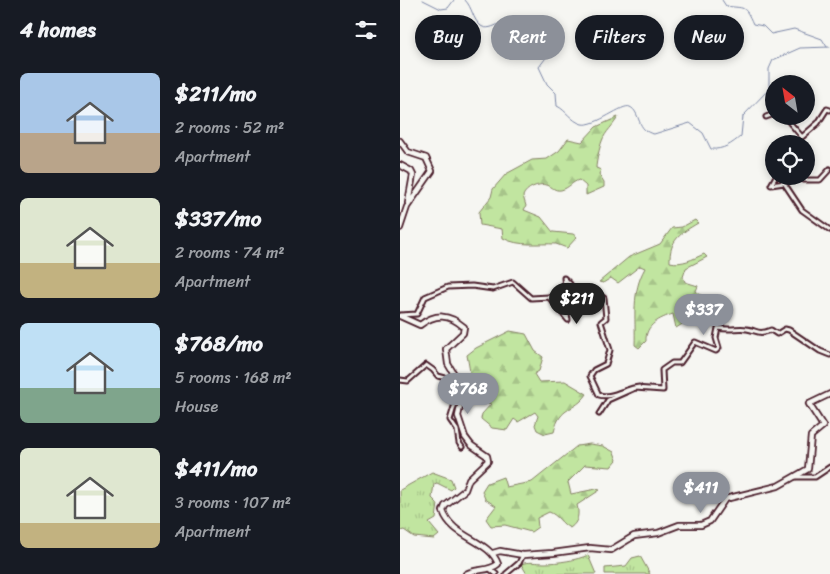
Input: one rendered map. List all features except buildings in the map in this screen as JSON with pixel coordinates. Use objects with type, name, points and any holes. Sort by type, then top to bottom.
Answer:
[{"type":"main road","points":[[400,141],[408,152],[426,158],[432,171],[407,207]]},
{"type":"main road","points":[[400,164],[411,171],[413,175],[405,220],[400,228]]},
{"type":"main road","points":[[400,316],[420,325],[437,315],[446,316],[457,320],[464,327],[463,333],[446,349],[446,357],[460,398],[458,416],[465,437],[471,445],[487,456],[488,461],[469,479],[465,490],[445,506],[443,511],[446,518],[462,534],[493,553],[498,564],[490,569],[480,568],[466,574]]},
{"type":"main road","points":[[493,553],[500,551],[523,554],[570,552],[590,548],[611,550],[634,536],[658,533],[679,525],[701,525],[713,519],[725,499],[778,486],[808,469],[811,436],[823,426],[821,419],[809,404],[830,394]]},
{"type":"street","points":[[792,125],[802,137],[818,123],[826,110],[830,110]]},
{"type":"street","points":[[815,180],[820,180],[830,169]]},
{"type":"street","points":[[785,185],[802,210],[830,230]]},
{"type":"street","points":[[400,316],[417,314],[425,297],[448,287],[472,286],[493,289],[513,282],[532,298],[548,297],[568,320],[563,293],[565,286],[564,278],[570,284],[574,294],[592,292],[604,298],[606,318],[601,322],[610,350],[606,364],[594,370],[590,376],[598,395],[604,397],[639,387],[663,390],[662,370],[672,363],[680,363],[695,342],[716,352],[719,348],[716,338],[718,328],[729,331],[747,329],[754,333],[763,333],[770,330],[777,334],[785,329],[820,351],[830,355]]},
{"type":"street","points":[[400,380],[408,381],[426,365],[438,376],[449,379],[452,395],[460,398],[450,420],[457,430],[459,443],[462,447]]},
{"type":"street","points":[[599,414],[608,400],[639,387]]},
{"type":"street","points":[[792,477],[815,477],[830,467]]},
{"type":"street","points":[[506,574],[519,563],[523,554]]},
{"type":"street","points":[[490,569],[496,574]]},
{"type":"green space","points":[[618,117],[603,138],[597,158],[596,168],[601,170],[599,174],[604,182],[604,187],[586,195],[586,186],[579,180],[561,190],[547,185],[536,185],[530,188],[523,196],[526,206],[524,210],[541,217],[553,232],[573,234],[577,237],[567,248],[556,244],[516,243],[503,238],[502,229],[480,225],[479,212],[491,197],[493,189],[506,174],[532,160],[547,159],[559,151],[568,139],[582,142],[596,127]]},
{"type":"green space","points":[[695,220],[698,223],[681,234],[674,243],[670,254],[670,262],[692,260],[704,254],[707,257],[686,268],[683,277],[685,282],[698,286],[696,291],[703,297],[711,322],[708,326],[699,325],[691,315],[687,315],[684,323],[676,328],[673,314],[658,320],[651,326],[646,335],[646,341],[639,348],[635,345],[635,305],[638,287],[645,268],[640,266],[618,283],[611,278],[603,283],[599,282],[629,257],[660,244],[672,228],[682,227]]},
{"type":"green space","points":[[510,331],[526,334],[535,351],[543,357],[539,371],[534,374],[539,382],[565,381],[587,394],[578,404],[560,417],[554,432],[545,434],[537,430],[535,425],[538,416],[535,412],[518,422],[514,419],[507,430],[492,428],[481,419],[482,414],[491,404],[482,402],[479,399],[479,389],[468,381],[470,372],[467,355],[476,348]]},
{"type":"green space","points":[[590,444],[603,446],[614,452],[617,460],[611,467],[585,465],[568,482],[571,494],[596,489],[600,490],[577,505],[578,517],[573,526],[570,528],[549,512],[537,518],[538,527],[531,532],[505,525],[491,526],[486,519],[496,506],[485,499],[482,491],[487,483],[503,477],[506,487],[532,482],[577,446]]},
{"type":"green space","points":[[432,472],[451,479],[454,487],[451,490],[437,483],[434,484],[432,498],[438,504],[436,519],[429,523],[439,535],[434,539],[414,537],[404,530],[400,531],[400,490]]},
{"type":"green space","points":[[588,555],[596,574],[527,574],[521,564],[530,562],[561,562]]},
{"type":"green space","points":[[640,556],[650,574],[605,574],[605,568],[626,566],[632,558]]},
{"type":"waterway","points":[[423,0],[441,9],[448,8],[454,0]]},
{"type":"waterway","points":[[465,0],[481,26],[485,28],[509,21],[513,22],[517,25],[522,36],[543,43],[548,55],[539,67],[547,84],[556,93],[557,106],[575,120],[582,124],[588,124],[622,108],[630,107],[636,113],[641,125],[648,132],[654,134],[690,123],[703,133],[711,149],[727,146],[741,136],[743,116],[769,89],[769,69],[773,60],[800,48],[830,47]]},
{"type":"waterway","points":[[722,0],[726,6],[746,10],[753,24],[763,26],[771,34],[794,29],[822,39],[827,47]]}]
